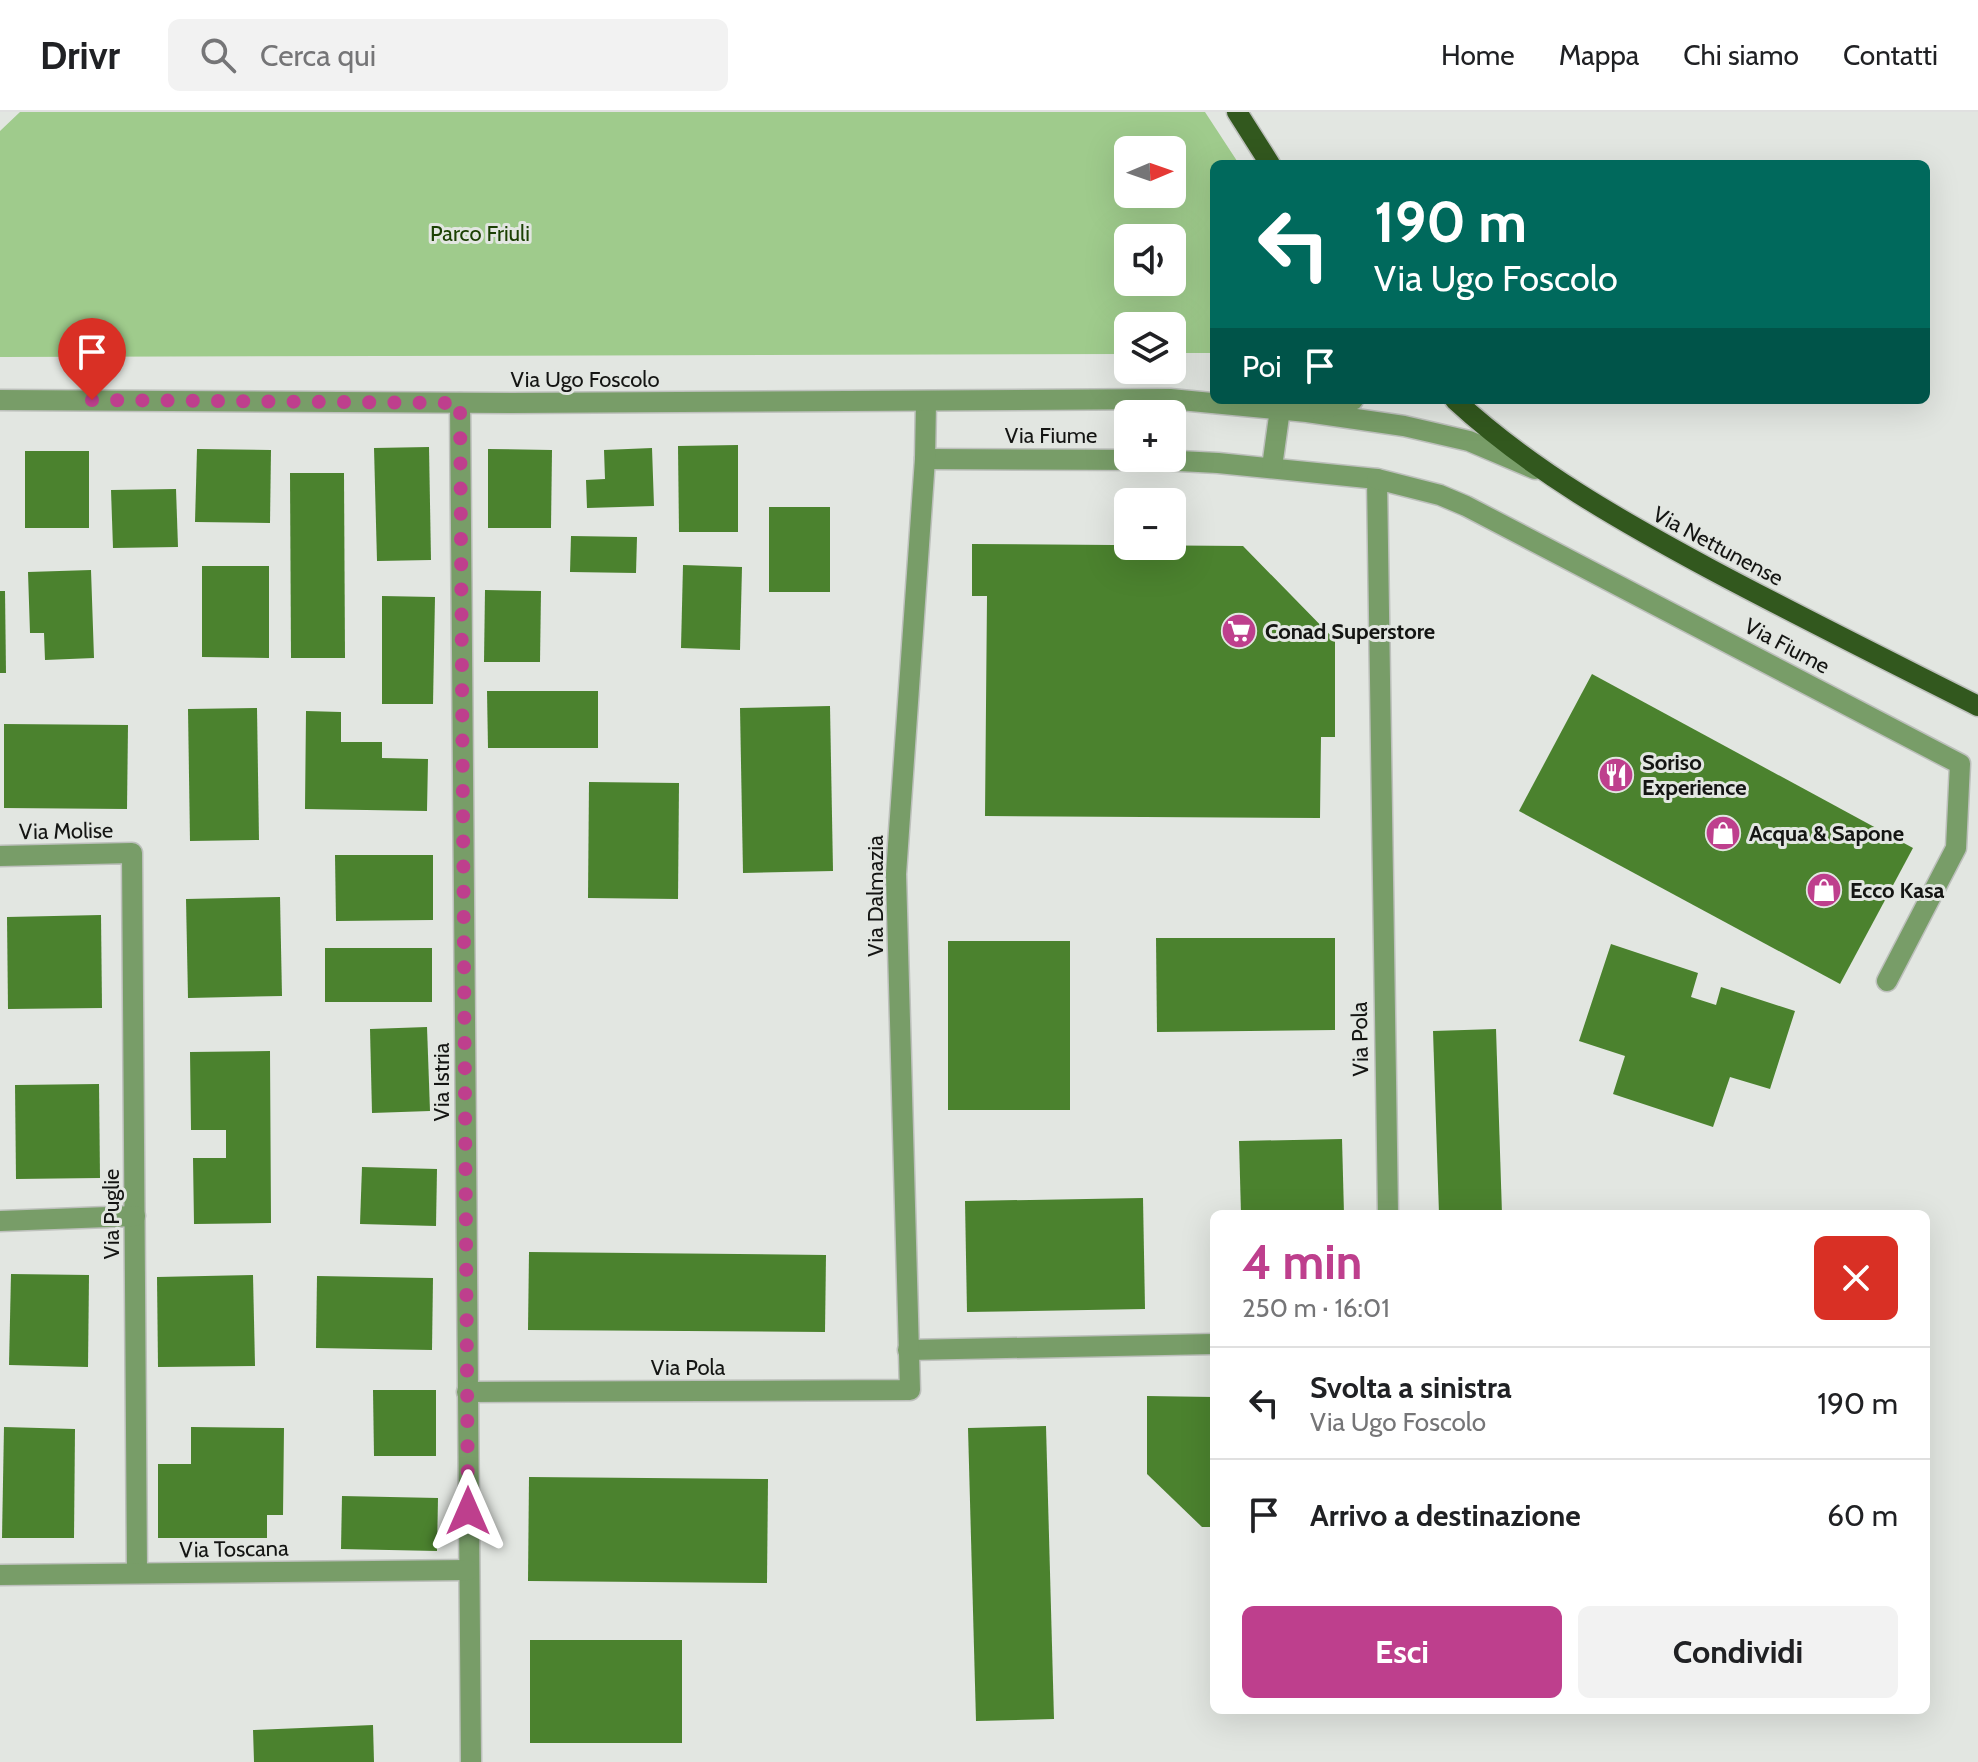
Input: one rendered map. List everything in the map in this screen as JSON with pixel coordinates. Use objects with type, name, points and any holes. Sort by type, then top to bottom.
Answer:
[{"type":"main road","points":[[1237,112],[1267,160]]},
{"type":"main road","name":"Via Nettunense","points":[[1460,404],[1548,475],[1618,520],[1978,706]]},
{"type":"street","name":"Via Ugo Foscolo","points":[[1170,399],[1210,391]]},
{"type":"street","name":"Via Ugo Foscolo","points":[[0,400],[460,403],[1170,399],[1210,403]]},
{"type":"street","name":"Via Dalmazia","points":[[910,1390],[896,874],[925,459],[926,402]]},
{"type":"street","name":"Via Istria","points":[[460,403],[471,1762]]},
{"type":"street","name":"Via Ugo Foscolo","points":[[1225,404],[1404,426],[1469,441],[1548,475]]},
{"type":"street","name":"Via Ugo Foscolo","points":[[1307,412],[1342,404]]},
{"type":"street","points":[[1272,467],[1280,409]]},
{"type":"street","name":"Via Fiume","points":[[925,459],[1160,460],[1272,467],[1377,479],[1440,495],[1960,764],[1956,848],[1887,981]]},
{"type":"street","name":"Via Pola","points":[[1377,479],[1388,1210]]},
{"type":"street","name":"Via Molise","points":[[0,856],[132,853]]},
{"type":"street","name":"Via Puglie","points":[[132,853],[137,1573]]},
{"type":"street","points":[[0,1221],[135,1216]]},
{"type":"street","points":[[908,1350],[1210,1344]]},
{"type":"street","name":"Via Pola","points":[[467,1392],[910,1390]]},
{"type":"street","name":"Via Toscana","points":[[0,1575],[468,1570]]},
{"type":"green space","name":"Parco Friuli","points":[[20,112],[1205,112],[1236,160],[1210,160],[1210,353],[1186,353],[1186,312],[1114,312],[1114,354],[0,357],[0,131]]},
{"type":"building","points":[[738,445],[738,532],[679,532],[678,446]]},
{"type":"building","points":[[429,447],[431,560],[377,561],[374,448]]},
{"type":"building","points":[[652,448],[654,506],[587,508],[586,480],[605,479],[604,450]]},
{"type":"building","points":[[197,449],[271,450],[270,523],[195,522]]},
{"type":"building","points":[[488,449],[552,450],[551,528],[488,528]]},
{"type":"building","points":[[25,451],[89,451],[89,528],[25,528]]},
{"type":"building","points":[[290,473],[344,473],[345,658],[291,658]]},
{"type":"building","points":[[176,489],[178,547],[113,548],[111,490]]},
{"type":"building","points":[[769,507],[830,507],[830,592],[769,592]]},
{"type":"building","points":[[571,536],[637,537],[636,573],[570,572]]},
{"type":"building","points":[[972,544],[1114,545],[1114,560],[1186,560],[1186,546],[1243,546],[1335,640],[1335,737],[1321,737],[1320,818],[985,816],[987,596],[972,596]]},
{"type":"building","points":[[683,565],[742,567],[740,650],[681,648]]},
{"type":"building","points":[[202,566],[269,566],[269,658],[202,657]]},
{"type":"building","points":[[91,570],[94,658],[45,660],[44,633],[30,633],[28,572]]},
{"type":"building","points":[[485,590],[541,591],[540,662],[484,662]]},
{"type":"building","points":[[0,591],[5,591],[6,673],[0,673]]},
{"type":"building","points":[[382,596],[435,597],[433,704],[382,704]]},
{"type":"building","points":[[1592,674],[1913,848],[1840,984],[1519,811]]},
{"type":"building","points":[[487,691],[598,691],[598,748],[488,748]]},
{"type":"building","points":[[830,706],[833,871],[743,873],[740,708]]},
{"type":"building","points":[[257,708],[259,840],[190,841],[188,709]]},
{"type":"building","points":[[306,711],[341,712],[341,742],[382,742],[382,758],[428,759],[427,811],[305,809]]},
{"type":"building","points":[[4,724],[128,725],[127,809],[4,808]]},
{"type":"building","points":[[589,782],[679,783],[678,899],[588,898]]},
{"type":"building","points":[[335,855],[433,855],[433,920],[336,921]]},
{"type":"building","points":[[280,897],[282,996],[188,998],[186,899]]},
{"type":"building","points":[[101,915],[102,1008],[8,1009],[7,917]]},
{"type":"building","points":[[1156,938],[1335,938],[1335,1030],[1157,1032]]},
{"type":"building","points":[[948,941],[1070,941],[1070,1110],[948,1110]]},
{"type":"building","points":[[1611,944],[1698,973],[1691,997],[1716,1005],[1721,987],[1795,1011],[1770,1089],[1730,1077],[1713,1127],[1613,1094],[1625,1056],[1579,1041]]},
{"type":"building","points":[[325,948],[432,948],[432,1002],[325,1002]]},
{"type":"building","points":[[427,1027],[430,1111],[372,1113],[370,1029]]},
{"type":"building","points":[[1496,1029],[1502,1210],[1439,1210],[1433,1031]]},
{"type":"building","points":[[270,1051],[271,1223],[194,1224],[193,1158],[226,1158],[226,1130],[191,1130],[190,1052]]},
{"type":"building","points":[[99,1084],[100,1178],[16,1179],[15,1085]]},
{"type":"building","points":[[1342,1139],[1344,1210],[1241,1210],[1239,1141]]},
{"type":"building","points":[[362,1167],[437,1169],[436,1226],[360,1224]]},
{"type":"building","points":[[1143,1198],[1145,1309],[967,1312],[965,1201]]},
{"type":"building","points":[[529,1252],[826,1255],[825,1332],[528,1330]]},
{"type":"building","points":[[11,1274],[89,1275],[88,1367],[9,1365]]},
{"type":"building","points":[[253,1275],[255,1366],[158,1367],[157,1277]]},
{"type":"building","points":[[317,1276],[433,1278],[432,1350],[316,1348]]},
{"type":"building","points":[[373,1390],[436,1390],[436,1456],[374,1456]]},
{"type":"building","points":[[1147,1396],[1210,1397],[1210,1527],[1202,1527],[1147,1474]]},
{"type":"building","points":[[1046,1426],[1054,1719],[976,1721],[968,1428]]},
{"type":"building","points":[[4,1427],[75,1429],[74,1538],[2,1538]]},
{"type":"building","points":[[191,1427],[284,1428],[283,1515],[267,1515],[267,1538],[158,1538],[158,1464],[191,1464]]},
{"type":"building","points":[[529,1477],[768,1479],[767,1583],[528,1581]]},
{"type":"building","points":[[342,1496],[438,1498],[437,1551],[341,1549]]},
{"type":"building","points":[[530,1640],[682,1640],[682,1743],[530,1743]]},
{"type":"building","points":[[373,1725],[374,1762],[254,1762],[253,1730]]},
{"type":"place","name":"Conad Superstore","points":[[1239,631]]},
{"type":"place","name":"Soriso Experience","points":[[1616,775]]},
{"type":"place","name":"Acqua & Sapone","points":[[1723,833]]},
{"type":"place","name":"Ecco Kasa","points":[[1824,890]]},
{"type":"route","points":[[92,400],[460,403],[468,1511]]}]
